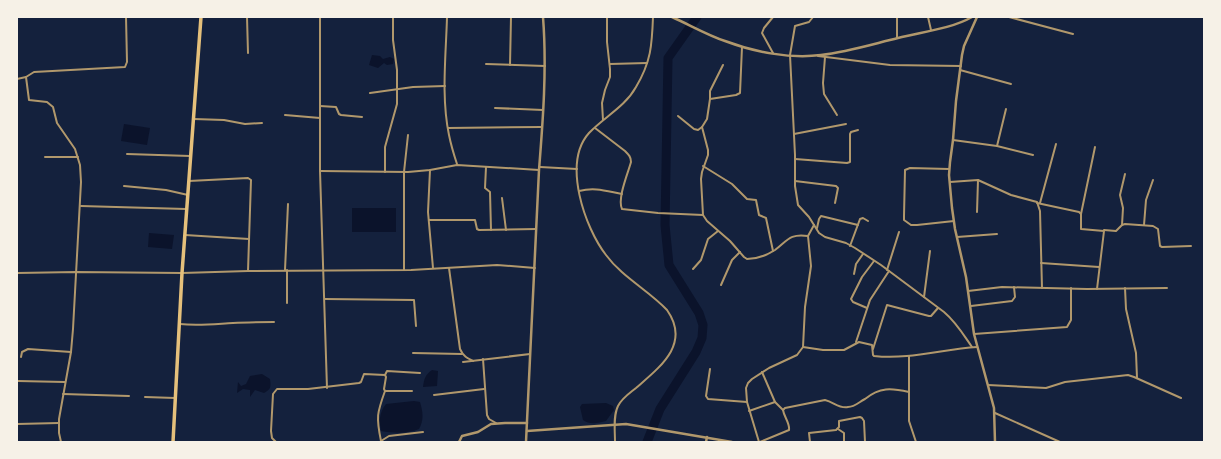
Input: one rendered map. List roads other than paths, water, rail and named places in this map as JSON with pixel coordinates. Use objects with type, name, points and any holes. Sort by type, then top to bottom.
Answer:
[{"type":"main road","points":[[173,442],[182,273],[188,210],[201,17]]},
{"type":"street","points":[[17,79],[26,77],[34,72],[125,67],[127,62],[126,17]]},
{"type":"street","points":[[247,17],[248,53]]},
{"type":"street","points":[[320,17],[320,171],[327,388]]},
{"type":"street","points":[[385,172],[385,147],[396,109],[398,70],[393,47],[392,17]]},
{"type":"street","points":[[447,17],[445,86],[448,128],[457,165]]},
{"type":"street","points":[[510,65],[511,17]]},
{"type":"street","points":[[526,442],[539,169],[543,127],[545,66],[543,17]]},
{"type":"street","points":[[603,121],[602,103],[610,77],[607,42],[607,17]]},
{"type":"street","points":[[615,442],[616,412],[619,404],[653,372],[671,352],[675,342],[676,330],[672,318],[667,310],[617,267],[602,250],[584,215],[580,202],[577,169],[582,144],[588,134],[624,103],[636,88],[648,63],[652,45],[653,17]]},
{"type":"street","points":[[672,17],[724,41],[742,47],[790,55],[831,54],[958,23],[972,17]]},
{"type":"street","points":[[773,17],[764,28],[762,34],[773,53]]},
{"type":"street","points":[[813,17],[809,22],[794,26],[790,55],[795,181],[798,205],[825,237],[850,246],[888,270],[952,319],[972,347]]},
{"type":"street","points":[[897,17],[897,38]]},
{"type":"street","points":[[928,17],[931,30]]},
{"type":"street","points":[[977,17],[964,46],[956,101],[949,169],[954,221],[971,306],[974,334],[995,413],[995,442]]},
{"type":"street","points":[[1009,17],[1073,34]]},
{"type":"street","points":[[710,99],[736,95],[740,92],[742,83],[742,47]]},
{"type":"street","points":[[812,55],[890,65],[961,66]]},
{"type":"street","points":[[825,57],[824,94],[837,116]]},
{"type":"street","points":[[610,64],[648,63]]},
{"type":"street","points":[[486,64],[545,66]]},
{"type":"street","points":[[678,116],[694,129],[698,130],[702,127],[707,119],[710,91],[723,65]]},
{"type":"street","points":[[960,70],[1011,84]]},
{"type":"street","points":[[26,77],[28,99],[31,101],[47,102],[54,107],[57,123],[71,142],[78,157],[81,182],[71,352],[59,423],[61,442]]},
{"type":"street","points":[[370,93],[418,87],[445,86]]},
{"type":"street","points":[[320,106],[336,107],[341,115],[362,117]]},
{"type":"street","points":[[494,108],[543,110]]},
{"type":"street","points":[[997,146],[1006,109]]},
{"type":"street","points":[[285,115],[320,118]]},
{"type":"street","points":[[194,119],[224,120],[245,124],[262,123]]},
{"type":"street","points":[[794,134],[846,124]]},
{"type":"street","points":[[448,128],[543,127]]},
{"type":"street","points":[[702,127],[708,150],[701,179],[703,215],[707,221],[730,241],[744,258],[747,259],[768,254],[793,236],[800,234],[808,236]]},
{"type":"street","points":[[594,128],[630,155],[631,162],[622,194],[622,209],[658,213],[703,215]]},
{"type":"street","points":[[795,159],[850,162],[850,134],[851,132],[858,130]]},
{"type":"street","points":[[404,270],[404,172],[408,136]]},
{"type":"street","points":[[953,140],[997,146],[1033,155]]},
{"type":"street","points":[[1040,203],[1056,144]]},
{"type":"street","points":[[1095,147],[1081,214],[1081,229],[1116,231],[1122,225],[1123,208],[1120,195],[1125,174]]},
{"type":"street","points":[[127,154],[191,156]]},
{"type":"street","points":[[45,157],[78,157]]},
{"type":"street","points":[[320,171],[404,172],[430,170],[457,165],[539,169],[577,169]]},
{"type":"street","points":[[703,166],[732,184],[747,199],[756,200],[759,215],[766,218],[773,251]]},
{"type":"street","points":[[486,167],[485,188],[490,192],[491,230]]},
{"type":"street","points":[[949,169],[910,168],[905,170],[904,220],[911,225],[954,221]]},
{"type":"street","points":[[430,170],[429,220],[433,269]]},
{"type":"street","points":[[190,181],[248,178],[251,180],[248,271]]},
{"type":"street","points":[[950,182],[978,180],[1011,195],[1079,212],[1081,214]]},
{"type":"street","points":[[977,212],[978,180]]},
{"type":"street","points":[[1144,225],[1146,200],[1153,180]]},
{"type":"street","points":[[795,181],[836,186],[838,188],[835,203]]},
{"type":"street","points":[[124,186],[166,190],[189,195]]},
{"type":"street","points":[[579,192],[595,189],[622,194]]},
{"type":"street","points":[[502,198],[506,230]]},
{"type":"street","points":[[1036,202],[1040,210],[1042,288]]},
{"type":"street","points":[[287,303],[286,270],[288,204]]},
{"type":"street","points":[[80,206],[188,210]]},
{"type":"street","points":[[817,229],[821,216],[858,225]]},
{"type":"street","points":[[850,246],[860,219],[863,218],[868,221]]},
{"type":"street","points":[[429,220],[475,220],[477,229],[537,229]]},
{"type":"street","points":[[762,372],[775,402],[783,410],[789,430],[760,442],[749,411],[746,388],[748,383],[762,372],[779,362],[797,355],[803,347],[805,307],[811,266],[808,236],[814,224]]},
{"type":"street","points":[[1122,225],[1153,226],[1158,229],[1160,246],[1162,247],[1191,246]]},
{"type":"street","points":[[1097,289],[1105,233],[1103,230]]},
{"type":"street","points":[[693,268],[701,260],[708,240],[718,231]]},
{"type":"street","points":[[856,342],[867,308],[888,270],[899,232]]},
{"type":"street","points":[[957,237],[998,234]]},
{"type":"street","points":[[185,235],[249,239]]},
{"type":"street","points":[[924,297],[930,251]]},
{"type":"street","points":[[721,285],[732,260],[740,252]]},
{"type":"street","points":[[854,274],[856,264],[863,254]]},
{"type":"street","points":[[867,308],[853,302],[851,299],[862,277],[874,261]]},
{"type":"street","points":[[1041,263],[1100,267]]},
{"type":"street","points":[[17,274],[76,272],[182,273],[286,270],[404,270],[497,265],[535,268]]},
{"type":"street","points":[[449,268],[460,349],[462,354],[473,361]]},
{"type":"street","points":[[968,291],[1014,287],[1097,289],[1167,288]]},
{"type":"street","points":[[971,306],[1012,301],[1014,297],[1014,287]]},
{"type":"street","points":[[974,334],[1067,327],[1071,320],[1071,288]]},
{"type":"street","points":[[1125,288],[1126,309],[1136,353],[1137,378]]},
{"type":"street","points":[[325,299],[414,300],[416,326]]},
{"type":"street","points":[[872,352],[887,305],[929,316],[931,316],[938,308]]},
{"type":"street","points":[[180,324],[198,326],[235,322],[274,322]]},
{"type":"street","points":[[803,347],[823,350],[844,350],[856,342],[862,342],[870,344],[873,355],[877,356],[909,356],[977,347]]},
{"type":"street","points":[[21,357],[22,352],[28,349],[71,352]]},
{"type":"street","points":[[413,353],[462,354]]},
{"type":"street","points":[[464,362],[530,354]]},
{"type":"street","points":[[909,356],[909,421],[916,442]]},
{"type":"street","points":[[483,360],[487,415],[496,424]]},
{"type":"street","points":[[710,369],[706,396],[708,399],[747,402]]},
{"type":"street","points":[[420,373],[387,371],[385,375],[385,391],[378,411],[377,422],[380,441],[389,436],[423,432]]},
{"type":"street","points":[[276,442],[272,438],[271,431],[273,394],[275,390],[327,388],[359,383],[361,382],[364,374],[385,375]]},
{"type":"street","points":[[988,385],[1051,388],[1065,382],[1123,375],[1137,378],[1181,398]]},
{"type":"street","points":[[18,381],[65,382]]},
{"type":"street","points":[[434,395],[484,389]]},
{"type":"street","points":[[783,410],[786,408],[825,400],[839,406],[850,407],[883,389],[909,392]]},
{"type":"street","points":[[385,391],[412,391]]},
{"type":"street","points":[[63,394],[129,396]]},
{"type":"street","points":[[145,397],[176,398]]},
{"type":"street","points":[[749,411],[775,402]]},
{"type":"street","points":[[995,413],[1060,442]]},
{"type":"street","points":[[838,429],[839,421],[862,418],[865,442]]},
{"type":"street","points":[[17,424],[59,423]]},
{"type":"street","points":[[459,442],[462,436],[478,432],[489,424],[527,423]]},
{"type":"street","points":[[526,431],[626,424],[732,442]]},
{"type":"street","points":[[810,442],[809,433],[838,429],[844,433],[844,442]]},
{"type":"street","points":[[706,437],[706,442]]},
{"type":"water","points":[[372,55],[380,56],[383,59],[390,57],[394,59],[393,64],[387,65],[384,63],[378,68],[369,65]]},
{"type":"water","points":[[124,124],[150,128],[147,145],[121,141]]},
{"type":"water","points":[[352,208],[396,208],[396,232],[352,232]]},
{"type":"water","points":[[149,233],[174,235],[172,249],[148,247]]},
{"type":"water","points":[[432,370],[438,371],[437,386],[423,387],[425,377]]},
{"type":"water","points":[[262,374],[270,379],[270,388],[266,392],[264,393],[255,390],[250,397],[250,390],[243,389],[237,393],[238,382],[241,386],[246,384],[250,376]]},
{"type":"water","points":[[414,401],[420,402],[422,409],[421,426],[419,429],[400,433],[381,431],[380,417],[386,404]]},
{"type":"water","points":[[606,403],[613,406],[614,410],[606,421],[591,423],[583,420],[580,407],[582,404]]},
{"type":"waterway","points":[[647,442],[660,409],[696,352],[702,338],[703,325],[699,313],[669,265],[665,225],[668,58],[697,17]]}]
